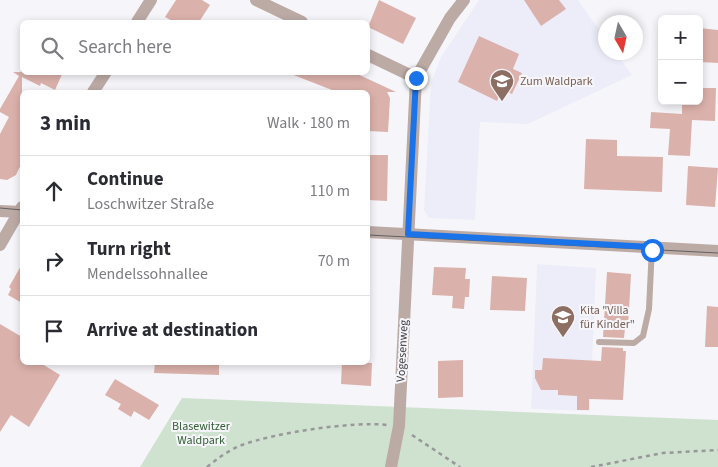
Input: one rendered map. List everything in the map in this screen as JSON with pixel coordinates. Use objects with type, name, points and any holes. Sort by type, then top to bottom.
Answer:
[{"type":"street","points":[[138,20],[151,0]]},
{"type":"street","points":[[256,0],[298,20]]},
{"type":"street","points":[[370,56],[416,78],[450,18],[464,0]]},
{"type":"street","points":[[94,90],[104,75]]},
{"type":"street","name":"Vogesenweg","points":[[391,467],[399,426],[416,78]]},
{"type":"street","points":[[0,211],[20,210]]},
{"type":"street","points":[[0,245],[20,212]]},
{"type":"street","points":[[370,232],[718,250]]},
{"type":"lane","points":[[599,342],[634,343],[643,336],[649,309],[652,247]]},
{"type":"path","points":[[206,467],[220,456],[263,439],[340,427],[382,424],[399,426],[460,467]]},
{"type":"path","points":[[591,467],[663,453],[718,450]]},
{"type":"shaded area","name":"Zum Waldpark","points":[[479,0],[578,0],[598,28],[598,60],[621,60],[632,75],[528,124],[480,122],[475,220],[429,218],[424,210],[431,83],[441,57]]},
{"type":"shaded area","name":"Kita \"Villa für Kinder\"","points":[[537,264],[596,268],[590,411],[531,409]]},
{"type":"green space","name":"Blasewitzer Waldpark","points":[[182,398],[718,420],[718,467],[140,467]]},
{"type":"building","points":[[176,0],[202,0],[210,5],[200,20],[170,20],[165,17]]},
{"type":"building","points":[[379,0],[416,18],[403,44],[370,28],[370,22]]},
{"type":"building","points":[[524,0],[559,0],[566,9],[541,26]]},
{"type":"building","points":[[703,28],[718,30],[718,63],[703,62]]},
{"type":"building","points":[[479,36],[519,54],[513,69],[522,73],[512,94],[502,89],[497,101],[458,82]]},
{"type":"building","points":[[13,72],[20,72],[20,75],[62,75],[55,90],[41,83],[40,86],[22,77],[22,90],[20,90],[20,166],[16,175],[7,180],[0,179],[0,134],[9,117],[0,112],[0,109],[19,76]]},
{"type":"building","points":[[294,75],[359,75],[396,92],[387,92],[390,98],[388,132],[370,131],[370,90],[332,90]]},
{"type":"building","points":[[703,88],[716,88],[715,121],[692,120],[690,156],[668,155],[670,129],[650,128],[651,112],[682,114],[682,105],[703,105]]},
{"type":"building","points":[[586,139],[617,140],[617,156],[663,157],[662,192],[584,189]]},
{"type":"building","points":[[370,155],[388,155],[387,201],[370,200]]},
{"type":"building","points":[[688,166],[718,168],[715,207],[686,205]]},
{"type":"building","points":[[434,267],[466,268],[465,279],[470,279],[469,297],[465,297],[464,309],[452,308],[453,296],[432,295]]},
{"type":"building","points":[[20,268],[20,302],[8,295],[11,289],[9,287]]},
{"type":"building","points":[[607,272],[631,274],[628,328],[625,328],[624,338],[603,337]]},
{"type":"building","points":[[492,276],[527,278],[525,311],[490,310]]},
{"type":"building","points":[[707,306],[718,307],[718,347],[705,347]]},
{"type":"building","points":[[0,324],[20,336],[20,365],[44,365],[60,375],[29,427],[11,415],[0,432]]},
{"type":"building","points":[[602,347],[623,348],[623,351],[626,351],[623,400],[589,399],[589,410],[577,410],[577,396],[558,395],[558,390],[541,390],[535,378],[535,370],[542,370],[543,358],[601,361]]},
{"type":"building","points":[[463,360],[463,397],[438,398],[438,361]]},
{"type":"building","points":[[372,363],[371,386],[341,384],[342,365],[370,365]]},
{"type":"building","points":[[155,365],[219,365],[219,375],[154,373]]},
{"type":"building","points":[[115,379],[159,405],[149,420],[134,411],[131,417],[118,409],[121,404],[105,395]]},
{"type":"tram line","points":[[0,208],[20,210]]},
{"type":"tram line","points":[[370,235],[718,253]]},
{"type":"place","name":"Zum Waldpark","points":[[502,102]]},
{"type":"place","name":"Kita \"Villa für Kinder\"","points":[[563,338]]},
{"type":"route","points":[[416,78],[408,234],[652,247],[652,250]]}]
